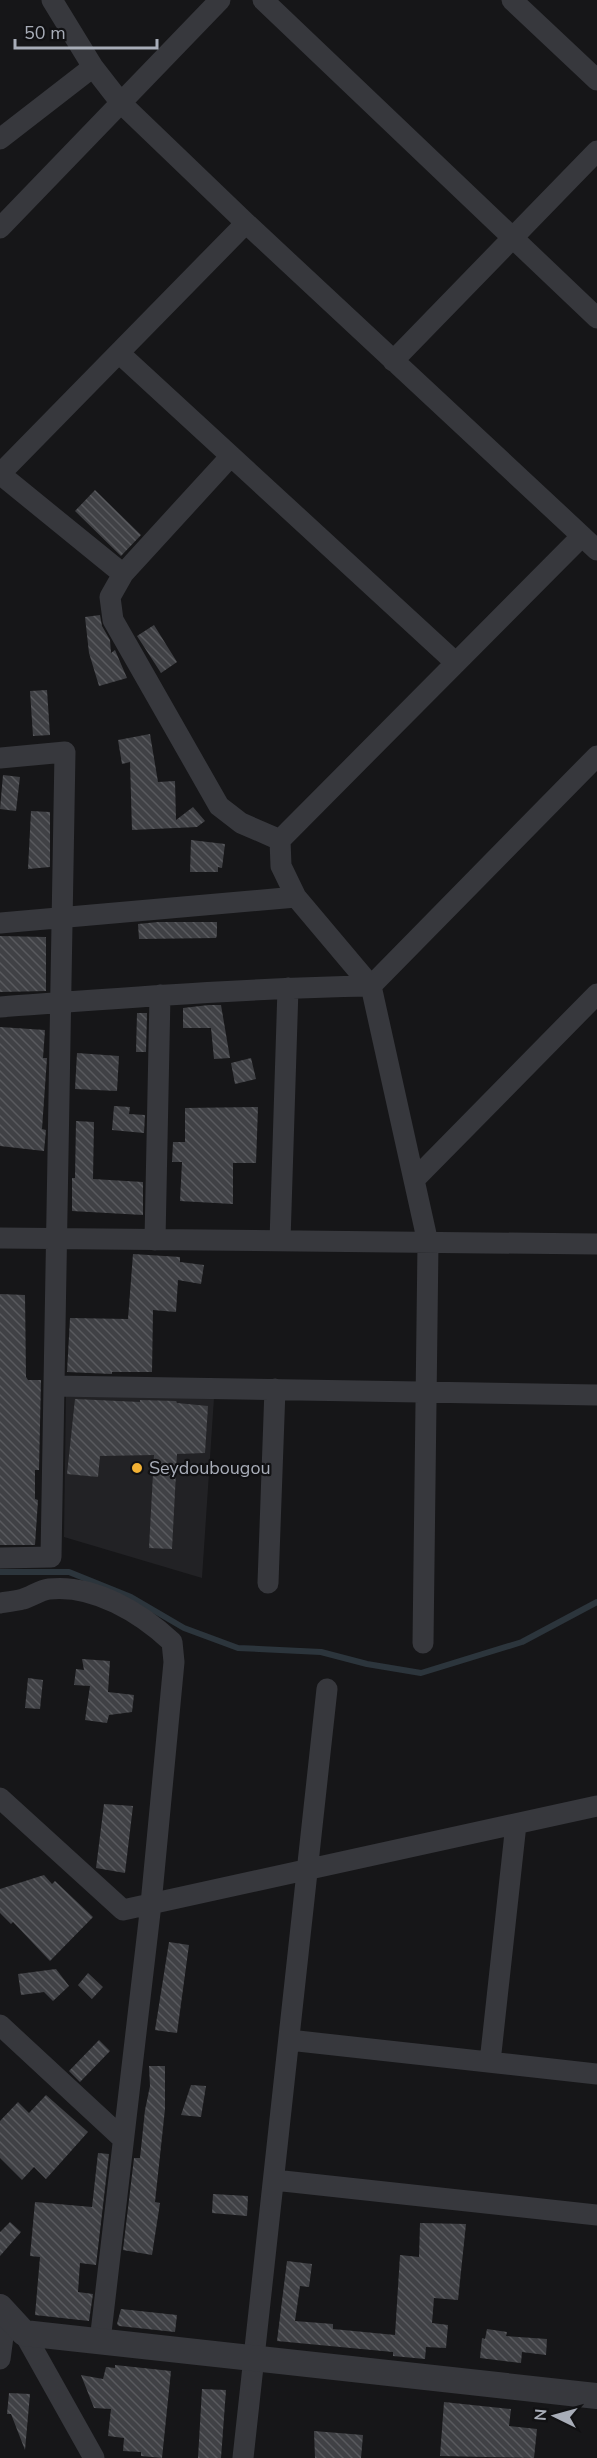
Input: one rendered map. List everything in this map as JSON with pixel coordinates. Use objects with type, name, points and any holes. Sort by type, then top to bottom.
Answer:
[{"type":"street","points":[[52,0],[93,67],[121,103],[246,223],[589,543],[456,663],[280,840],[281,866],[296,897],[371,986],[428,1243],[423,1643]]},
{"type":"street","points":[[0,228],[220,0]]},
{"type":"street","points":[[263,0],[597,318]]},
{"type":"street","points":[[512,0],[597,80]]},
{"type":"street","points":[[0,139],[93,67]]},
{"type":"street","points":[[393,361],[597,151]]},
{"type":"street","points":[[123,574],[0,474],[246,223]]},
{"type":"street","points":[[120,353],[456,663]]},
{"type":"street","points":[[231,456],[123,574],[110,597],[113,620],[219,806],[241,823],[280,840]]},
{"type":"street","points":[[0,758],[65,752],[51,1557],[0,1558]]},
{"type":"street","points":[[0,1007],[160,995],[371,986],[597,756]]},
{"type":"street","points":[[0,923],[296,897]]},
{"type":"street","points":[[280,1241],[288,988]]},
{"type":"street","points":[[415,1179],[597,994]]},
{"type":"street","points":[[155,1240],[160,995]]},
{"type":"street","points":[[0,1238],[597,1245]]},
{"type":"street","points":[[54,1386],[597,1395]]},
{"type":"street","points":[[268,1583],[276,1389]]},
{"type":"street","points":[[0,1603],[22,1600],[47,1589],[95,1594],[150,1622],[172,1642],[174,1662],[151,1904],[100,2341]]},
{"type":"street","points":[[243,2458],[327,1689]]},
{"type":"street","points":[[0,1798],[123,1910],[597,1806]]},
{"type":"street","points":[[490,2062],[516,1824]]},
{"type":"street","points":[[0,2025],[123,2138]]},
{"type":"street","points":[[289,2040],[597,2074]]},
{"type":"street","points":[[274,2180],[597,2215]]},
{"type":"street","points":[[3,2311],[24,2333],[94,2458]]},
{"type":"street","points":[[0,2359],[3,2311]]},
{"type":"street","points":[[24,2333],[597,2396]]},
{"type":"shaded area","name":"Seydoubougou","points":[[66,1394],[214,1398],[202,1578],[64,1537]]},
{"type":"building","points":[[95,490],[141,535],[121,556],[75,511]]},
{"type":"building","points":[[100,615],[102,626],[110,640],[111,653],[115,650],[127,678],[99,686],[89,653],[85,617]]},
{"type":"building","points":[[154,625],[177,662],[161,673],[137,636]]},
{"type":"building","points":[[47,690],[50,735],[33,736],[30,691]]},
{"type":"building","points":[[150,734],[158,782],[175,781],[176,820],[193,807],[205,821],[197,827],[132,830],[130,762],[122,764],[118,740]]},
{"type":"building","points":[[3,775],[20,777],[16,811],[0,809]]},
{"type":"building","points":[[31,811],[50,812],[50,867],[28,869]]},
{"type":"building","points":[[191,840],[225,844],[222,868],[218,867],[218,872],[190,872]]},
{"type":"building","points":[[217,922],[217,935],[216,938],[139,939],[138,924]]},
{"type":"building","points":[[0,936],[46,937],[46,991],[0,992]]},
{"type":"building","points":[[221,1005],[230,1058],[214,1059],[211,1028],[183,1028],[183,1008]]},
{"type":"building","points":[[137,1013],[147,1013],[146,1052],[136,1052]]},
{"type":"building","points":[[0,1027],[45,1030],[43,1058],[47,1058],[42,1129],[46,1130],[44,1151],[0,1146]]},
{"type":"building","points":[[77,1053],[119,1056],[117,1091],[75,1089]]},
{"type":"building","points":[[251,1058],[256,1079],[235,1084],[231,1063]]},
{"type":"building","points":[[114,1106],[130,1107],[129,1114],[145,1115],[144,1133],[112,1130]]},
{"type":"building","points":[[258,1107],[256,1163],[233,1163],[233,1204],[180,1201],[182,1162],[172,1162],[173,1142],[185,1142],[185,1108]]},
{"type":"building","points":[[76,1121],[94,1122],[93,1179],[143,1182],[143,1215],[72,1211]]},
{"type":"building","points":[[133,1254],[180,1257],[180,1262],[204,1265],[201,1284],[178,1280],[176,1312],[153,1310],[152,1372],[112,1372],[112,1374],[67,1372],[70,1318],[128,1319]]},
{"type":"building","points":[[0,1294],[25,1295],[26,1377],[28,1380],[41,1380],[39,1470],[35,1470],[35,1499],[38,1500],[35,1545],[0,1545]]},
{"type":"building","points":[[75,1399],[176,1401],[177,1403],[208,1406],[205,1453],[177,1454],[172,1549],[149,1548],[154,1455],[100,1456],[98,1477],[67,1474]]},
{"type":"building","points":[[82,1659],[110,1661],[108,1692],[134,1695],[132,1712],[109,1715],[107,1723],[85,1720],[90,1686],[74,1685],[76,1669],[84,1670]]},
{"type":"building","points":[[28,1678],[43,1680],[40,1709],[25,1708]]},
{"type":"building","points":[[104,1804],[133,1806],[125,1873],[96,1868]]},
{"type":"building","points":[[44,1875],[52,1884],[55,1881],[93,1917],[50,1961],[13,1922],[11,1924],[0,1913],[0,1889]]},
{"type":"building","points":[[169,1942],[189,1945],[177,2033],[155,2030]]},
{"type":"building","points":[[56,1969],[69,1986],[53,2001],[44,1992],[21,1995],[18,1974]]},
{"type":"building","points":[[88,1973],[103,1987],[92,1999],[78,1985]]},
{"type":"building","points":[[99,2040],[110,2051],[80,2082],[69,2071]]},
{"type":"building","points":[[149,2066],[165,2066],[165,2109],[155,2202],[160,2203],[152,2255],[123,2250],[134,2158],[140,2158],[150,2086]]},
{"type":"building","points":[[191,2085],[206,2086],[201,2117],[181,2115]]},
{"type":"building","points":[[46,2095],[88,2132],[46,2179],[34,2167],[22,2180],[0,2158],[0,2121],[18,2102],[29,2113]]},
{"type":"building","points":[[98,2153],[109,2154],[96,2265],[80,2263],[78,2292],[93,2294],[89,2321],[35,2315],[40,2257],[30,2256],[35,2202],[92,2207]]},
{"type":"building","points":[[213,2194],[248,2196],[247,2216],[212,2213]]},
{"type":"building","points":[[10,2222],[21,2232],[0,2256],[0,2232]]},
{"type":"building","points":[[420,2223],[466,2224],[458,2300],[434,2298],[432,2323],[448,2325],[446,2348],[426,2347],[425,2359],[393,2356],[393,2352],[277,2341],[287,2261],[312,2264],[309,2287],[300,2286],[295,2321],[333,2324],[333,2329],[395,2335],[400,2255],[419,2257]]},
{"type":"building","points":[[121,2309],[177,2315],[175,2332],[119,2326],[117,2324]]},
{"type":"building","points":[[487,2329],[507,2332],[506,2336],[547,2339],[546,2355],[522,2352],[521,2363],[480,2358],[482,2338],[485,2339]]},
{"type":"building","points":[[115,2365],[171,2371],[162,2458],[141,2456],[141,2452],[123,2451],[124,2438],[108,2436],[111,2409],[94,2408],[81,2375],[103,2379],[106,2367],[115,2368]]},
{"type":"building","points":[[202,2389],[226,2390],[221,2458],[198,2458]]},
{"type":"building","points":[[9,2393],[30,2394],[25,2450],[11,2414],[7,2414]]},
{"type":"building","points":[[444,2402],[511,2409],[509,2426],[537,2429],[534,2458],[440,2456]]},
{"type":"building","points":[[314,2431],[363,2435],[361,2458],[315,2458]]},
{"type":"waterway","points":[[0,1572],[69,1572],[131,1597],[184,1628],[238,1648],[321,1652],[367,1664],[421,1673],[522,1642],[597,1602]]},
{"type":"place","name":"Seydoubougou","points":[[137,1468]]}]
